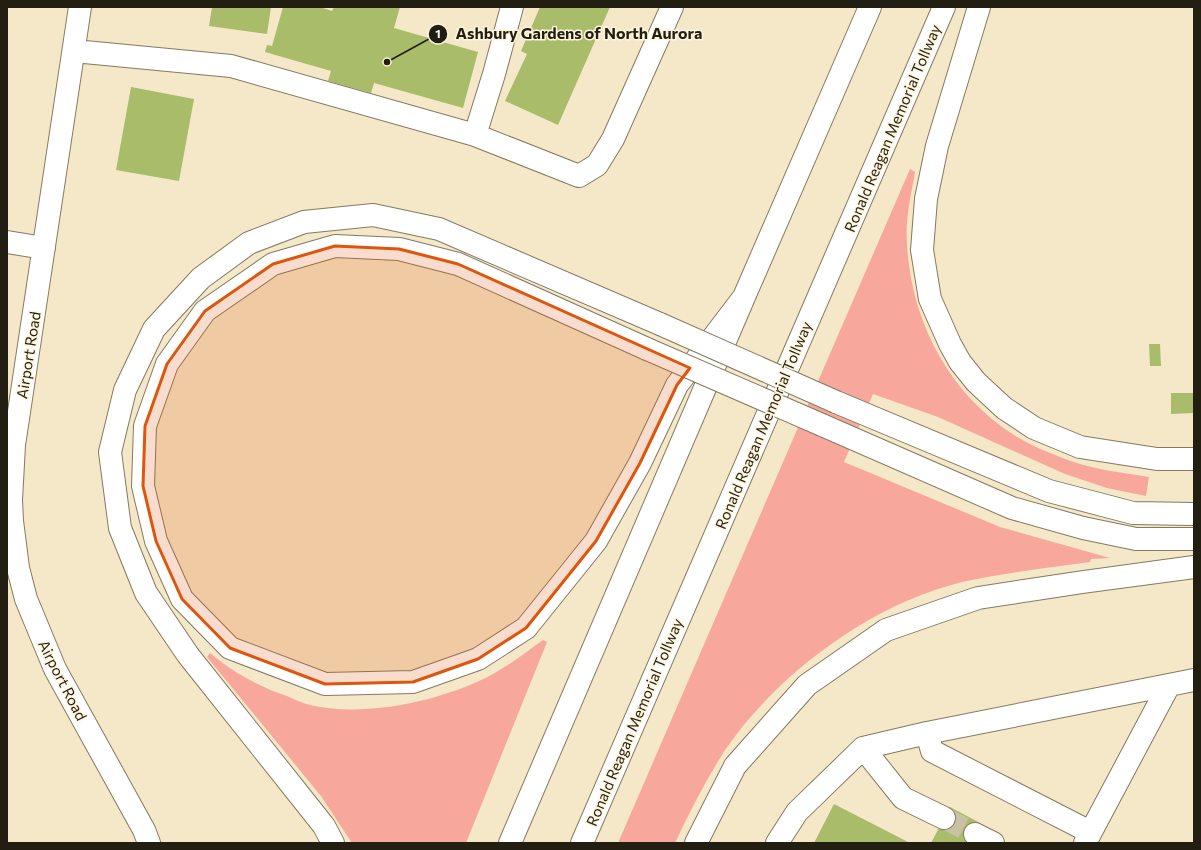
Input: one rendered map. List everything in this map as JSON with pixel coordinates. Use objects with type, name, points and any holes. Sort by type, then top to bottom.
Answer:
[{"type":"main road","name":"Airport Road","points":[[80,7],[14,445],[9,500],[20,574],[26,599],[43,643],[71,699],[144,830],[149,843]]},
{"type":"main road","points":[[474,135],[494,74],[512,7]]},
{"type":"main road","points":[[74,51],[231,66],[474,135],[579,176],[597,165],[613,139],[672,7]]},
{"type":"main road","points":[[510,843],[870,7]]},
{"type":"main road","name":"Ronald Reagan Memorial Tollway","points":[[582,843],[944,7]]},
{"type":"main road","points":[[979,7],[937,146],[926,199],[922,250],[930,299],[950,344],[960,362],[976,382],[1004,408],[1034,428],[1080,448],[1157,459],[1194,460]]},
{"type":"main road","points":[[333,843],[324,826],[188,655],[146,593],[120,528],[110,452],[125,390],[154,329],[201,278],[249,243],[304,222],[373,215],[439,229],[836,402],[1049,491],[1132,513],[1194,514]]},
{"type":"main road","points":[[7,242],[44,248]]},
{"type":"main road","points":[[744,297],[677,385],[640,463],[596,541],[526,628],[478,659],[413,682],[325,684],[230,648],[182,599],[156,541],[143,486],[145,426],[167,364],[205,311],[274,264],[335,246],[399,249],[458,264],[647,349],[822,425],[1012,508],[1083,528],[1136,539],[1194,539]]},
{"type":"main road","points":[[696,843],[735,766],[807,685],[886,630],[978,598],[1194,567]]},
{"type":"main road","points":[[777,843],[797,812],[863,748],[927,733],[1194,680]]},
{"type":"main road","points":[[927,733],[932,751],[1088,837],[1169,685]]},
{"type":"main road","points":[[863,748],[903,798],[944,818]]},
{"type":"highlighted area","points":[[335,246],[399,249],[458,264],[690,368],[677,385],[640,463],[596,541],[526,628],[478,659],[413,682],[325,684],[230,648],[182,599],[156,541],[143,486],[145,426],[167,364],[205,311],[273,264]]},
{"type":"shaded area","points":[[910,169],[915,172],[907,225],[907,244],[910,272],[916,300],[925,327],[937,352],[952,376],[970,398],[991,418],[1025,441],[1054,455],[1071,461],[1104,470],[1149,477],[1146,496],[1107,488],[1065,474],[938,417],[873,394],[844,462],[1000,527],[1110,558],[1091,559],[1090,562],[1010,573],[962,582],[928,592],[894,607],[861,625],[829,646],[799,669],[771,695],[746,722],[725,750],[711,773],[692,807],[675,843],[618,843]]},
{"type":"shaded area","points":[[543,640],[547,642],[466,843],[352,843],[321,796],[207,657],[210,653],[228,667],[266,688],[307,704],[330,708],[374,708],[396,706],[440,696],[460,689],[496,672]]},
{"type":"building","points":[[212,7],[271,7],[267,34],[209,26]]},
{"type":"building","points":[[283,7],[320,7],[332,11],[334,7],[400,7],[394,28],[478,52],[463,108],[374,83],[371,93],[328,81],[331,71],[265,52],[267,45],[272,46]]},
{"type":"building","points":[[540,7],[610,7],[558,125],[505,101],[527,54],[521,51]]},
{"type":"building","points":[[131,87],[194,99],[179,181],[116,170]]},
{"type":"building","points":[[1149,344],[1160,344],[1161,366],[1150,366]]},
{"type":"building","points":[[1171,393],[1194,393],[1194,413],[1171,414]]},
{"type":"building","points":[[834,804],[910,843],[814,843]]},
{"type":"building","points":[[950,807],[980,823],[970,843],[931,843]]},
{"type":"tunnel","points":[[944,818],[975,834]]},
{"type":"place","name":"Ashbury Gardens of North Aurora","points":[[387,62]]}]
